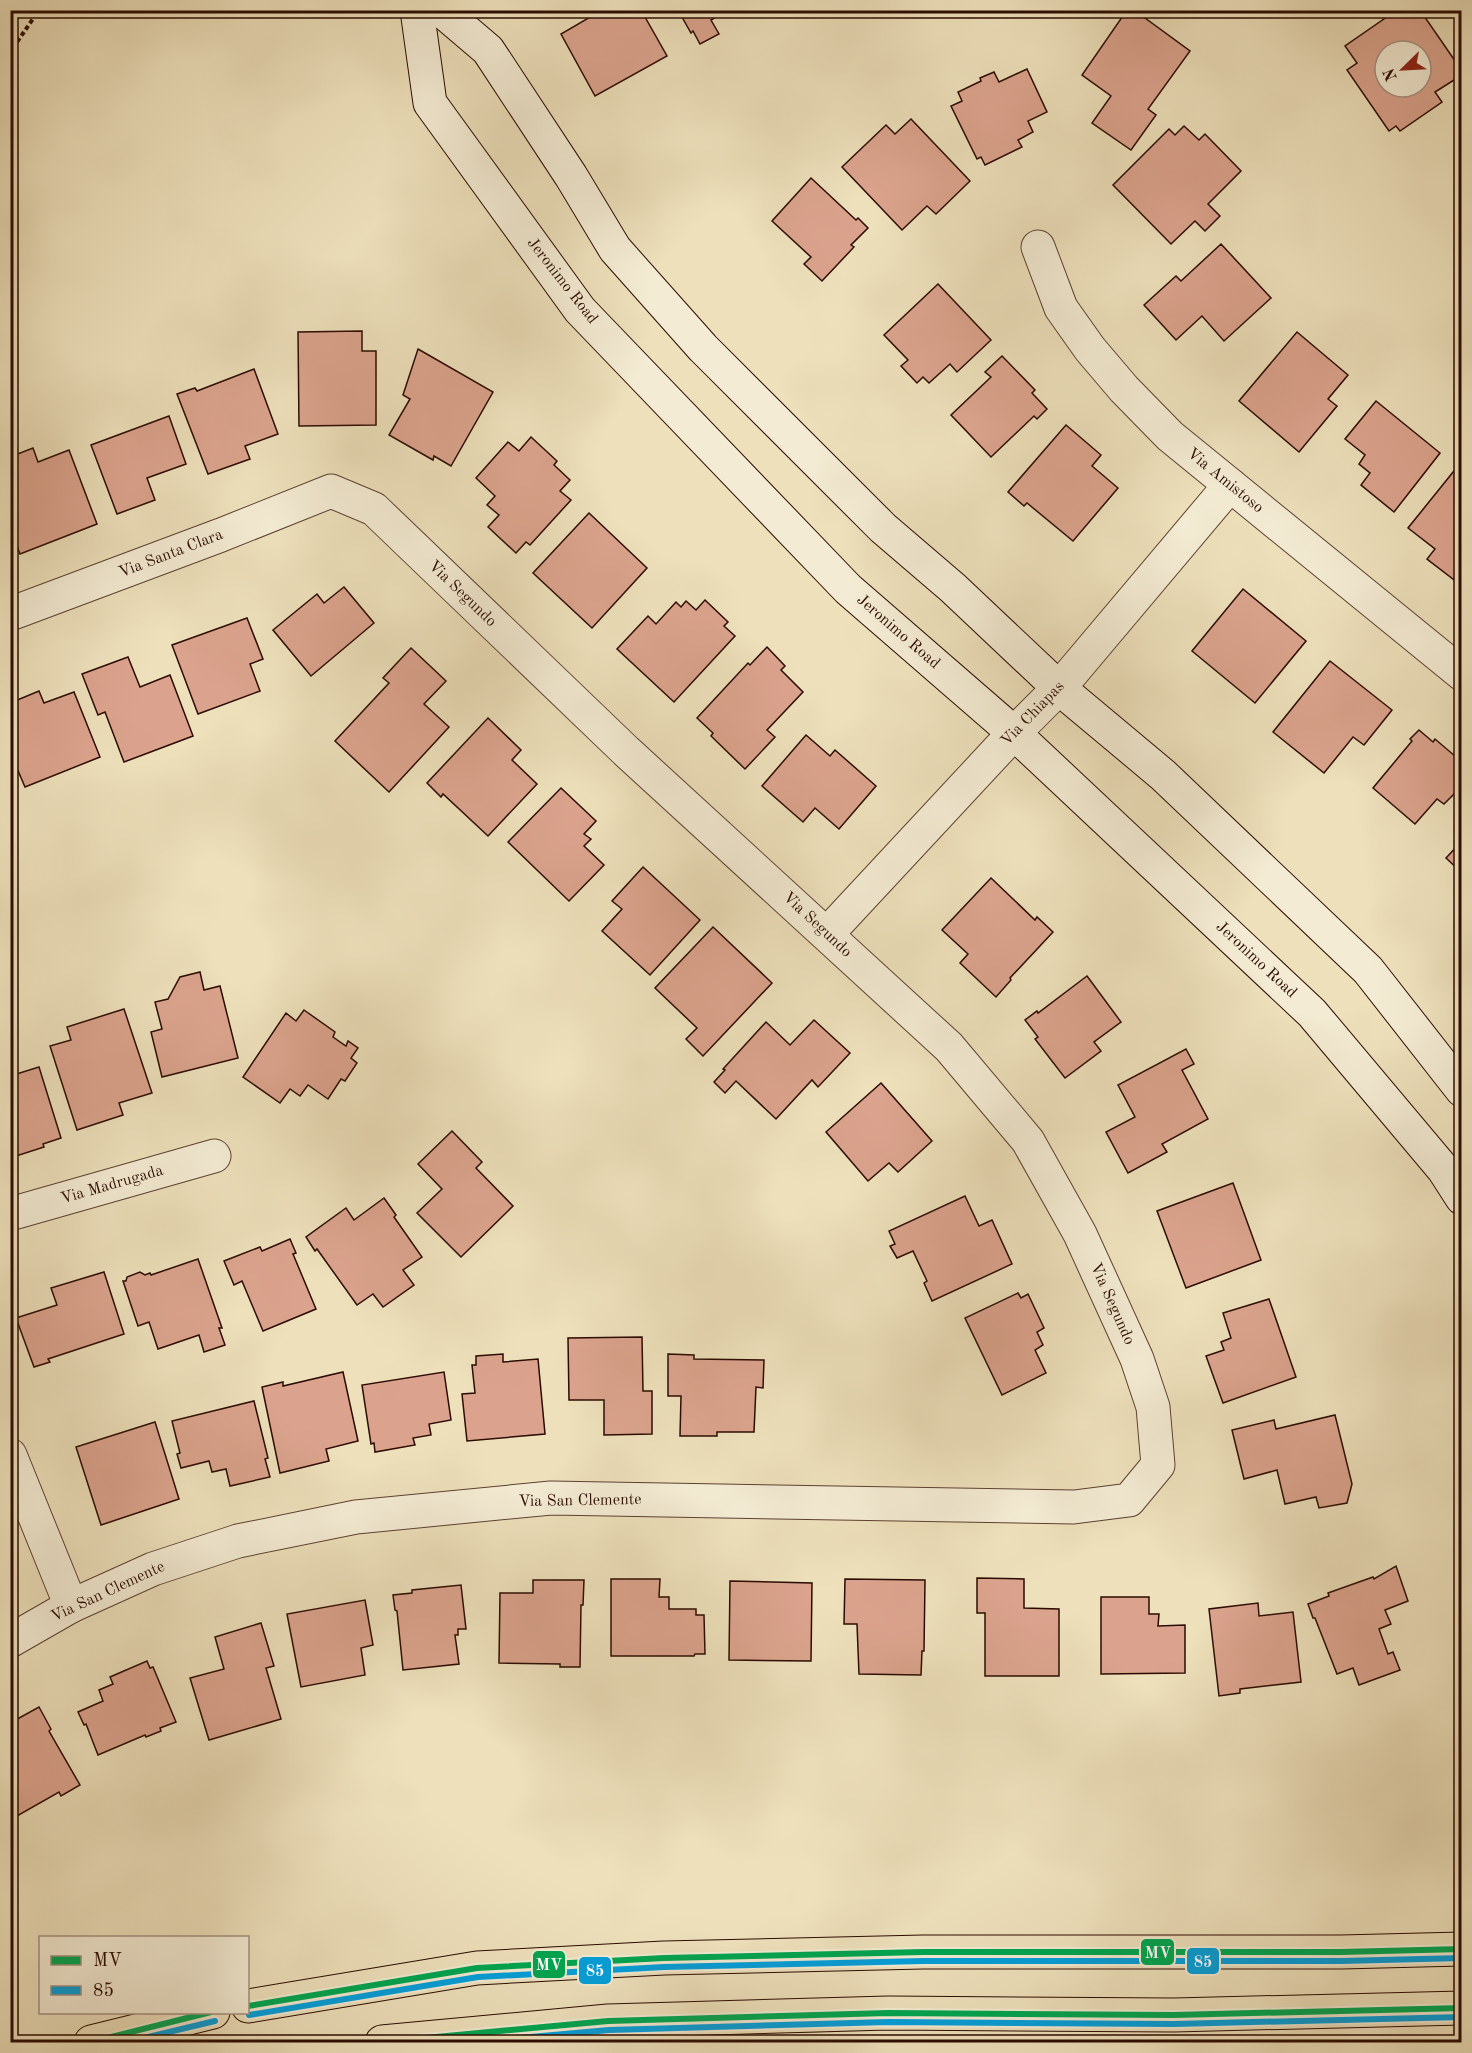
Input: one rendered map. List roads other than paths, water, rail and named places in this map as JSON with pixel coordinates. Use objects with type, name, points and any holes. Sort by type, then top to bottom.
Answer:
[{"type":"main road","points":[[249,2006],[477,1968],[664,1958],[923,1953],[1329,1952],[1461,1949]]},
{"type":"main road","points":[[382,2043],[608,2021],[888,2013],[1174,2015],[1461,2008]]},
{"type":"main road","points":[[91,2043],[209,2014]]},
{"type":"street","name":"Jeronimo Road","points":[[417,10],[430,103],[580,310],[848,589],[1014,733],[1312,1012],[1444,1170],[1461,1198]]},
{"type":"street","points":[[441,10],[488,50],[571,176],[615,249],[703,348],[883,528],[953,588],[1059,688],[1163,775],[1368,970],[1461,1090]]},
{"type":"street","name":"Via Amistoso","points":[[1038,247],[1061,308],[1090,349],[1124,389],[1170,436],[1461,674]]},
{"type":"street","name":"Via Chiapas","points":[[827,934],[1014,733],[1059,688],[1230,485]]},
{"type":"street","name":"Via Santa Clara","points":[[10,614],[331,491]]},
{"type":"street","name":"Via Segundo","points":[[331,491],[374,509],[626,751],[949,1047],[1028,1142],[1080,1234],[1137,1359],[1153,1407],[1158,1465]]},
{"type":"street","name":"Via Madrugada","points":[[10,1214],[214,1155]]},
{"type":"street","points":[[10,1455],[71,1606]]},
{"type":"street","name":"Via San Clemente","points":[[10,1641],[71,1606],[153,1569],[238,1541],[356,1516],[551,1498],[1074,1507],[1129,1500],[1158,1465]]}]
